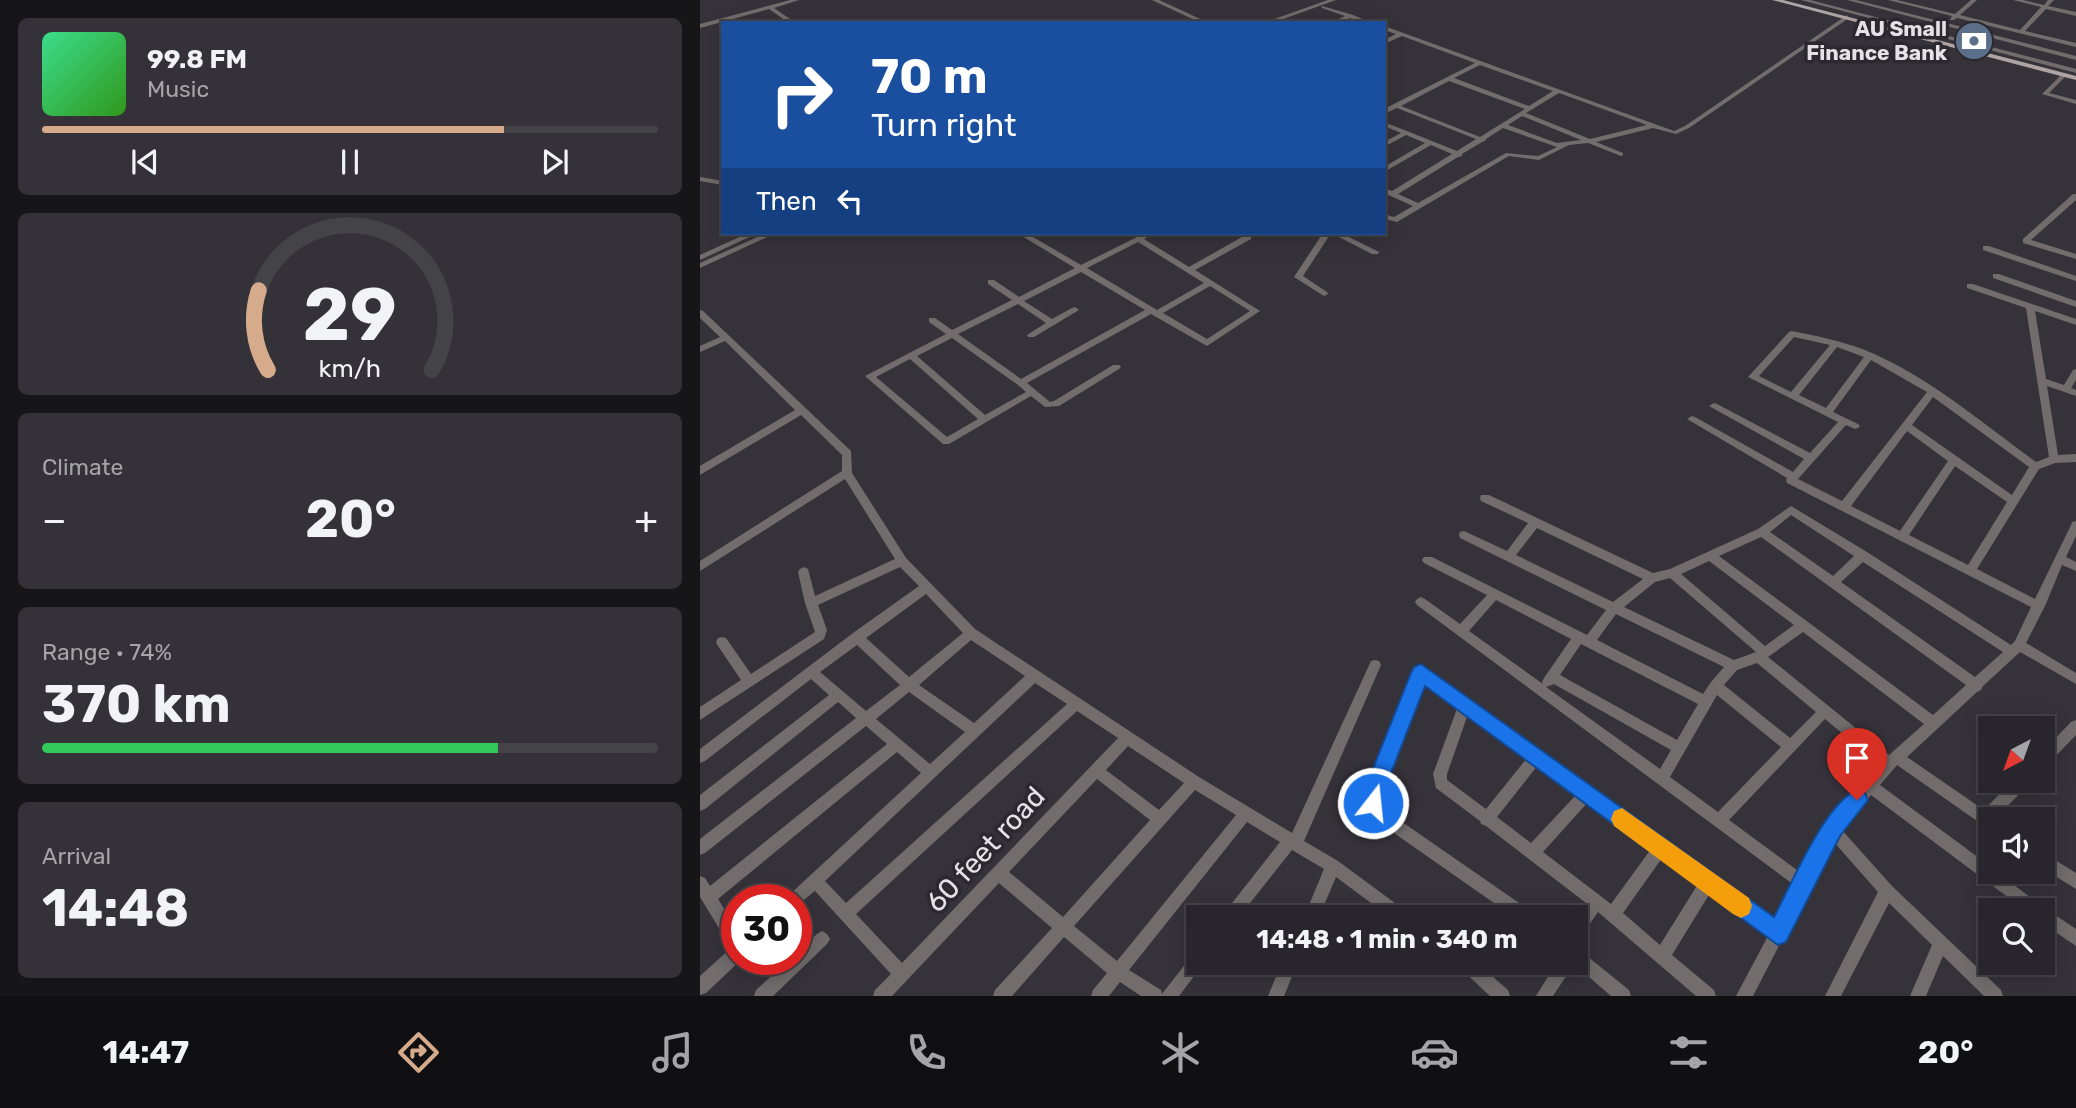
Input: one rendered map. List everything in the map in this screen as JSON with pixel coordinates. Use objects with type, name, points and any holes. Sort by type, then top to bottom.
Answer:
[{"type":"main road","points":[[1775,0],[2076,77]]},
{"type":"main road","points":[[1781,0],[1846,18],[1933,37],[2076,77]]},
{"type":"street","points":[[700,26],[796,0]]},
{"type":"street","points":[[1154,0],[1201,21]]},
{"type":"street","points":[[1286,21],[1335,0]]},
{"type":"street","points":[[1272,21],[1335,0]]},
{"type":"street","points":[[1804,0],[1933,37],[2076,71]]},
{"type":"street","points":[[1850,0],[2076,58]]},
{"type":"street","points":[[1891,0],[2076,45]]},
{"type":"street","points":[[1933,37],[1974,0]]},
{"type":"street","points":[[2016,0],[2076,14]]},
{"type":"street","points":[[2021,32],[2051,0]]},
{"type":"street","points":[[769,7],[790,21]]},
{"type":"street","points":[[1324,7],[1364,21]]},
{"type":"street","points":[[1339,21],[1351,16]]},
{"type":"street","points":[[1386,29],[1667,132],[1678,132],[1846,18]]},
{"type":"street","points":[[1386,41],[1402,34]]},
{"type":"street","points":[[1386,111],[1479,63]]},
{"type":"street","points":[[2064,75],[2045,94],[2076,102]]},
{"type":"street","points":[[1450,79],[1530,109]]},
{"type":"street","points":[[1393,194],[1460,155],[1558,91]]},
{"type":"street","points":[[1397,106],[1483,140]]},
{"type":"street","points":[[1522,114],[1621,153]]},
{"type":"street","points":[[1386,125],[1460,155]]},
{"type":"street","points":[[1504,126],[1541,141],[1566,145]]},
{"type":"street","points":[[1386,217],[1394,220],[1508,154],[1539,158],[1566,145],[1652,126]]},
{"type":"street","points":[[1386,144],[1406,133]]},
{"type":"street","points":[[1386,169],[1430,143]]},
{"type":"street","points":[[700,179],[721,183]]},
{"type":"street","points":[[1386,191],[1418,206]]},
{"type":"street","points":[[2076,196],[2026,240],[2076,257]]},
{"type":"street","points":[[700,258],[750,235]]},
{"type":"street","points":[[700,266],[768,235]]},
{"type":"street","points":[[1024,235],[1207,343],[1256,311],[1138,239]]},
{"type":"street","points":[[1032,392],[946,442],[870,376],[1146,235]]},
{"type":"street","points":[[1189,270],[1248,237],[1244,235]]},
{"type":"street","points":[[1324,294],[1298,277],[1327,235]]},
{"type":"street","points":[[1339,235],[1375,252]]},
{"type":"street","points":[[1986,248],[2076,279]]},
{"type":"street","points":[[1996,276],[2076,304]]},
{"type":"street","points":[[991,282],[1052,323]]},
{"type":"street","points":[[1021,383],[1210,283]]},
{"type":"street","points":[[1970,286],[2076,322]]},
{"type":"street","points":[[2030,306],[2054,459]]},
{"type":"street","points":[[1031,335],[1075,310]]},
{"type":"street","points":[[700,313],[847,454],[847,473],[902,561],[971,633],[1033,677],[1194,782],[1333,866],[1386,905]]},
{"type":"street","points":[[932,320],[1048,405],[1056,404],[1116,368]]},
{"type":"street","points":[[1855,426],[1753,377],[1792,334],[1836,343],[1870,356],[1931,393],[2035,466]]},
{"type":"street","points":[[700,349],[725,338]]},
{"type":"street","points":[[1793,396],[1836,343]]},
{"type":"street","points":[[911,355],[985,420]]},
{"type":"street","points":[[1827,413],[1870,356]]},
{"type":"street","points":[[2042,381],[2071,391],[2076,372]]},
{"type":"street","points":[[1844,507],[1931,393]]},
{"type":"street","points":[[1714,406],[1811,458]]},
{"type":"street","points":[[700,471],[800,411]]},
{"type":"street","points":[[1692,419],[1794,477]]},
{"type":"street","points":[[1844,421],[1791,480],[2039,606]]},
{"type":"street","points":[[1906,426],[2013,501]]},
{"type":"street","points":[[1970,572],[2035,466],[2054,459],[2076,458]]},
{"type":"street","points":[[1902,537],[1954,460]]},
{"type":"street","points":[[700,567],[847,473]]},
{"type":"street","points":[[1485,498],[1653,578]]},
{"type":"street","points":[[1542,690],[1614,609],[1653,578],[1672,573],[1762,532],[1791,510],[2016,649],[2076,679]]},
{"type":"street","points":[[1508,557],[1535,522]]},
{"type":"street","points":[[1744,996],[1832,829],[1893,761],[2016,649],[2062,560],[2076,525]]},
{"type":"street","points":[[1762,532],[1977,686]]},
{"type":"street","points":[[1464,535],[1733,666]]},
{"type":"street","points":[[1709,555],[1933,723]]},
{"type":"street","points":[[1833,583],[1863,555]]},
{"type":"street","points":[[1428,560],[1706,702]]},
{"type":"street","points":[[2062,560],[2076,567]]},
{"type":"street","points":[[811,603],[902,561]]},
{"type":"street","points":[[804,572],[821,630],[820,635],[832,656]]},
{"type":"street","points":[[1672,573],[1824,712],[1893,761],[1978,815]]},
{"type":"street","points":[[700,757],[927,587]]},
{"type":"street","points":[[1462,631],[1495,594]]},
{"type":"street","points":[[1421,602],[1802,882]]},
{"type":"street","points":[[1662,778],[1715,686],[1733,666],[1762,655],[1803,625]]},
{"type":"street","points":[[700,848],[909,685],[971,633]]},
{"type":"street","points":[[701,710],[820,635]]},
{"type":"street","points":[[857,637],[909,685],[975,731]]},
{"type":"street","points":[[722,642],[749,682]]},
{"type":"street","points":[[1240,905],[1293,841],[1375,665]]},
{"type":"street","points":[[811,672],[931,773]]},
{"type":"street","points":[[1509,905],[1381,817],[1373,803],[1372,796],[1421,673],[1778,934]]},
{"type":"street","points":[[811,884],[1033,677]]},
{"type":"street","points":[[1552,677],[1679,748]]},
{"type":"street","points":[[1715,686],[1789,745]]},
{"type":"street","points":[[700,804],[839,694]]},
{"type":"street","points":[[1465,704],[1440,780],[1486,819],[1613,914],[1708,996]]},
{"type":"street","points":[[846,913],[1075,705]]},
{"type":"street","points":[[1719,820],[1824,712]]},
{"type":"street","points":[[2055,748],[2075,729]]},
{"type":"street","name":"60 feet road","points":[[881,996],[1126,738]]},
{"type":"street","points":[[709,897],[897,744]]},
{"type":"street","points":[[1486,819],[1537,756]]},
{"type":"street","points":[[1095,770],[1160,819]]},
{"type":"street","points":[[1001,996],[1194,782]]},
{"type":"street","points":[[1870,786],[2020,898]]},
{"type":"street","points":[[1532,853],[1587,793]]},
{"type":"street","points":[[1999,807],[2012,793]]},
{"type":"street","points":[[1099,996],[1246,813]]},
{"type":"street","points":[[1832,829],[1887,891],[1995,996]]},
{"type":"street","points":[[1613,914],[1661,847]]},
{"type":"street","points":[[1316,905],[1333,866]]},
{"type":"street","points":[[2055,868],[2076,882]]},
{"type":"street","points":[[998,873],[1065,925],[1118,972],[1155,996]]},
{"type":"street","points":[[815,880],[902,974]]},
{"type":"street","points":[[700,883],[721,917]]},
{"type":"street","points":[[1663,955],[1708,883]]},
{"type":"street","points":[[1833,996],[1887,891]]},
{"type":"street","points":[[1588,913],[1596,901]]},
{"type":"street","points":[[2055,923],[2076,938]]},
{"type":"street","points":[[762,996],[822,939]]},
{"type":"street","points":[[1918,996],[1940,944]]},
{"type":"street","points":[[1588,966],[1623,996]]},
{"type":"street","points":[[700,987],[721,968]]},
{"type":"street","points":[[1169,996],[1186,974]]},
{"type":"street","points":[[1276,996],[1285,975]]},
{"type":"street","points":[[1479,975],[1502,996]]},
{"type":"street","points":[[1544,996],[1558,975]]},
{"type":"slow traffic","points":[[1622,819],[1741,906]]},
{"type":"place","name":"AU Small Finance Bank","points":[[1974,41]]},
{"type":"route","points":[[1373,803],[1372,796],[1421,673],[1778,934],[1802,882],[1832,829],[1857,800]]}]
